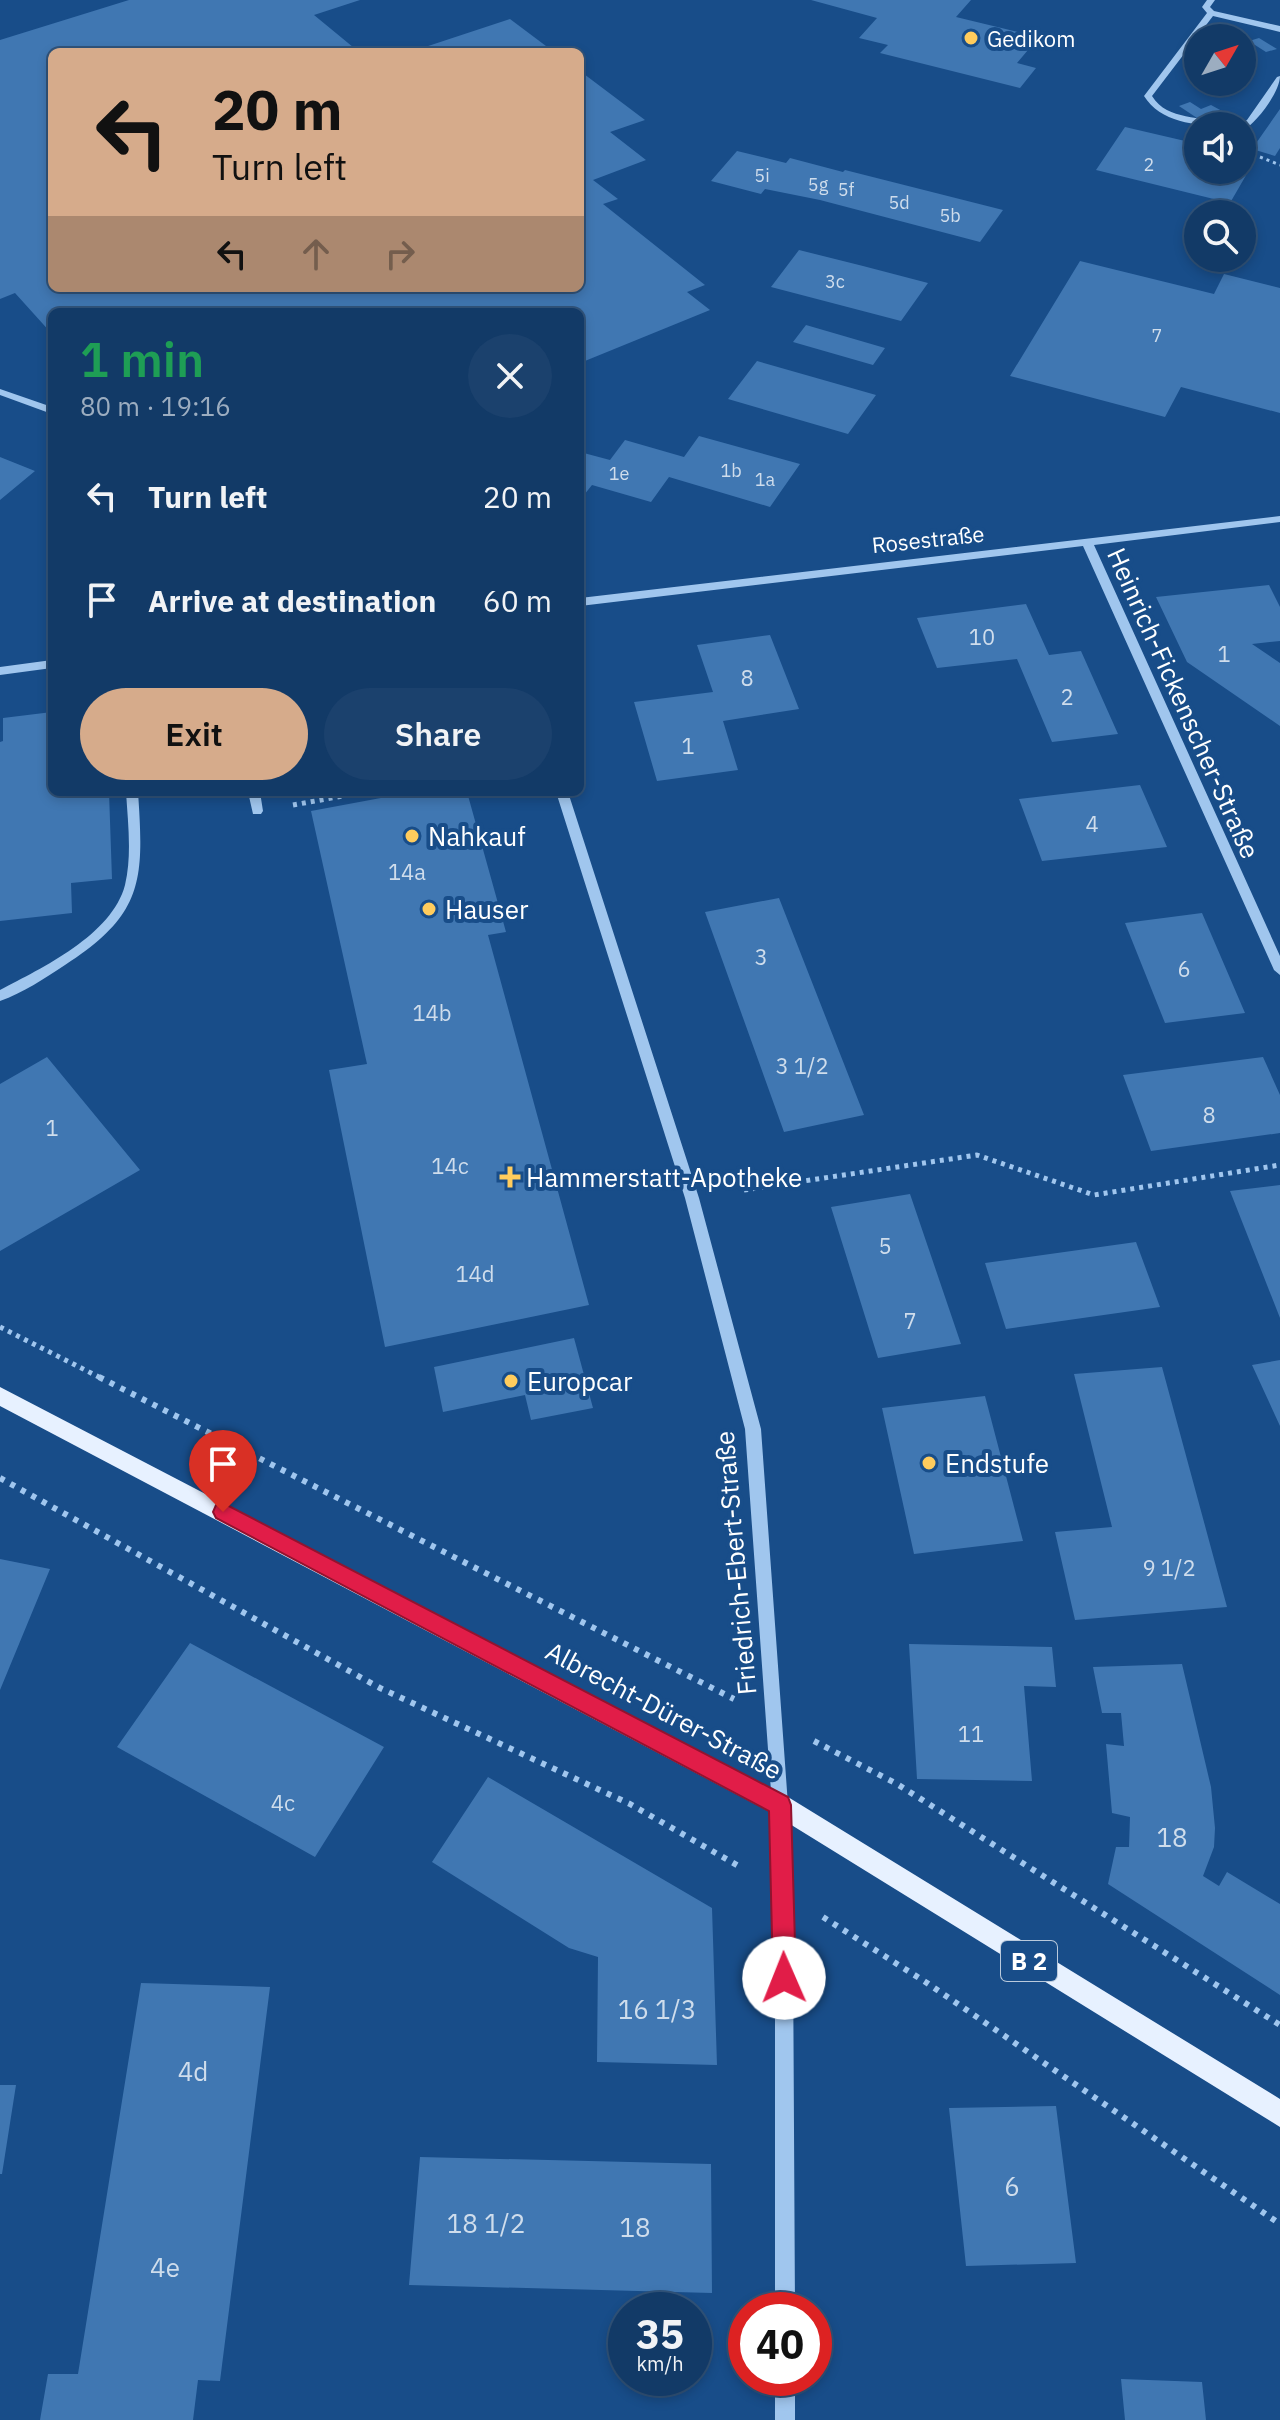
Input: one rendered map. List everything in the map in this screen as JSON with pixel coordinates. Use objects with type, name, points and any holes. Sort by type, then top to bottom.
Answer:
[{"type":"main road","name":"Albrecht-Dürer-Straße","points":[[0,1396],[780,1805],[1280,2114]]},
{"type":"street","points":[[1211,0],[1206,7],[1211,13],[1280,29]]},
{"type":"street","points":[[1184,117],[1162,112],[1152,105],[1148,96],[1211,13]]},
{"type":"street","points":[[1256,113],[1280,79]]},
{"type":"street","points":[[0,392],[48,410]]},
{"type":"street","name":"Rosestraße","points":[[584,602],[1280,519]]},
{"type":"street","name":"Heinrich-Fickenscher-Straße","points":[[1087,542],[1280,970]]},
{"type":"street","points":[[0,671],[48,665]]},
{"type":"street","points":[[0,996],[46,972],[101,932],[127,899],[135,851],[132,796]]},
{"type":"street","points":[[255,796],[257,811]]},
{"type":"street","name":"Friedrich-Ebert-Straße","points":[[563,796],[692,1198],[753,1429],[780,1805],[785,2292]]},
{"type":"street","points":[[785,2396],[785,2420]]},
{"type":"path","points":[[257,811],[342,796]]},
{"type":"path","points":[[744,1190],[977,1155],[1094,1195],[1280,1165]]},
{"type":"path","points":[[0,1327],[516,1587],[897,1784],[1280,2025]]},
{"type":"path","points":[[0,1478],[380,1688],[630,1804],[782,1891],[1032,2055],[1280,2224]]},
{"type":"building","points":[[129,0],[360,0],[314,15],[354,48],[48,48],[48,292],[584,292],[584,74],[645,120],[610,132],[646,160],[593,180],[618,199],[603,204],[705,285],[687,292],[710,310],[584,361],[584,308],[48,308],[48,330],[15,293],[0,299],[0,40]]},
{"type":"building","points":[[811,0],[971,0],[956,17],[1039,37],[1017,63],[1036,68],[1020,88],[880,53],[888,45],[859,38],[877,18]]},
{"type":"building","points":[[510,19],[549,48],[422,48]]},
{"type":"building","points":[[1256,39],[1277,49],[1266,52],[1256,46]]},
{"type":"building","points":[[1190,102],[1201,109],[1211,105],[1224,112],[1188,112],[1179,106]]},
{"type":"building","points":[[1280,109],[1280,148],[1275,156],[1256,150],[1256,143]]},
{"type":"building","points":[[1125,127],[1184,141],[1184,184],[1241,184],[1232,200],[1218,200],[1096,170]]},
{"type":"building","points":[[737,151],[786,163],[790,158],[845,170],[1003,210],[980,242],[820,200],[765,189],[761,194],[711,181]]},
{"type":"building","points":[[799,250],[928,283],[901,321],[771,287]]},
{"type":"building","points":[[1080,261],[1214,294],[1224,274],[1280,288],[1280,413],[1181,387],[1165,417],[1010,376]]},
{"type":"building","points":[[806,325],[885,348],[873,365],[793,342]]},
{"type":"building","points":[[757,361],[876,395],[848,434],[728,399]]},
{"type":"building","points":[[699,436],[800,464],[770,507],[669,477],[651,502],[592,485],[584,495],[584,453],[610,460],[625,440],[684,457]]},
{"type":"building","points":[[0,457],[35,471],[0,500]]},
{"type":"building","points":[[1269,585],[1280,607],[1280,641],[1252,644],[1280,663],[1280,726],[1187,662],[1156,597]]},
{"type":"building","points":[[1026,604],[1049,655],[1081,651],[1118,734],[1052,742],[1017,659],[937,668],[917,618]]},
{"type":"building","points":[[770,635],[799,709],[723,721],[738,770],[657,781],[634,702],[713,692],[697,645]]},
{"type":"building","points":[[48,712],[48,796],[109,796],[112,879],[71,883],[72,913],[0,921],[0,742],[3,741],[3,718]]},
{"type":"building","points":[[1140,785],[1167,847],[1042,861],[1019,799]]},
{"type":"building","points":[[392,796],[468,796],[506,932],[488,935],[589,1305],[385,1347],[329,1070],[367,1064],[311,811]]},
{"type":"building","points":[[779,898],[864,1115],[784,1132],[705,912]]},
{"type":"building","points":[[1202,913],[1245,1013],[1165,1023],[1125,923]]},
{"type":"building","points":[[47,1057],[140,1170],[0,1251],[0,1084]]},
{"type":"building","points":[[1263,1057],[1280,1095],[1280,1133],[1151,1151],[1123,1075]]},
{"type":"building","points":[[1280,1185],[1280,1318],[1230,1191]]},
{"type":"building","points":[[910,1194],[961,1344],[878,1358],[831,1207]]},
{"type":"building","points":[[1136,1242],[1160,1307],[1006,1329],[985,1263]]},
{"type":"building","name":"Europcar","points":[[574,1338],[593,1408],[531,1420],[525,1395],[443,1412],[434,1367]]},
{"type":"building","points":[[1280,1360],[1280,1426],[1252,1365]]},
{"type":"building","points":[[1162,1367],[1227,1607],[1075,1620],[1055,1532],[1112,1527],[1074,1374]]},
{"type":"building","points":[[985,1396],[1023,1541],[914,1554],[882,1408]]},
{"type":"building","points":[[0,1559],[50,1569],[0,1690]]},
{"type":"building","points":[[190,1643],[384,1747],[315,1857],[117,1747]]},
{"type":"building","points":[[909,1644],[1052,1647],[1056,1687],[1024,1686],[1032,1781],[917,1779]]},
{"type":"building","points":[[1182,1664],[1211,1787],[1214,1847],[1203,1876],[1219,1886],[1227,1872],[1280,1904],[1280,1995],[1108,1884],[1116,1847],[1129,1847],[1130,1817],[1112,1813],[1106,1744],[1124,1746],[1121,1713],[1102,1713],[1093,1667]]},
{"type":"building","points":[[488,1777],[712,1908],[717,2065],[597,2062],[598,1957],[569,1948],[432,1862]]},
{"type":"building","points":[[141,1983],[270,1987],[220,2381],[198,2380],[193,2420],[40,2420],[48,2374],[78,2374]]},
{"type":"building","points":[[0,2085],[16,2085],[2,2174],[0,2174]]},
{"type":"building","points":[[1056,2106],[1076,2263],[966,2266],[949,2108]]},
{"type":"building","points":[[420,2157],[711,2164],[712,2292],[409,2285]]},
{"type":"building","points":[[1121,2379],[1202,2382],[1206,2420],[1125,2420]]},
{"type":"place","name":"Gedikom","points":[[971,38]]},
{"type":"place","name":"Nahkauf","points":[[412,836]]},
{"type":"place","name":"Hauser","points":[[429,909]]},
{"type":"place","name":"Hammerstatt-Apotheke","points":[[510,1177]]},
{"type":"place","name":"Europcar","points":[[511,1381]]},
{"type":"place","name":"Endstufe","points":[[929,1463]]},
{"type":"route","points":[[223,1512],[780,1805],[784,1978]]}]
